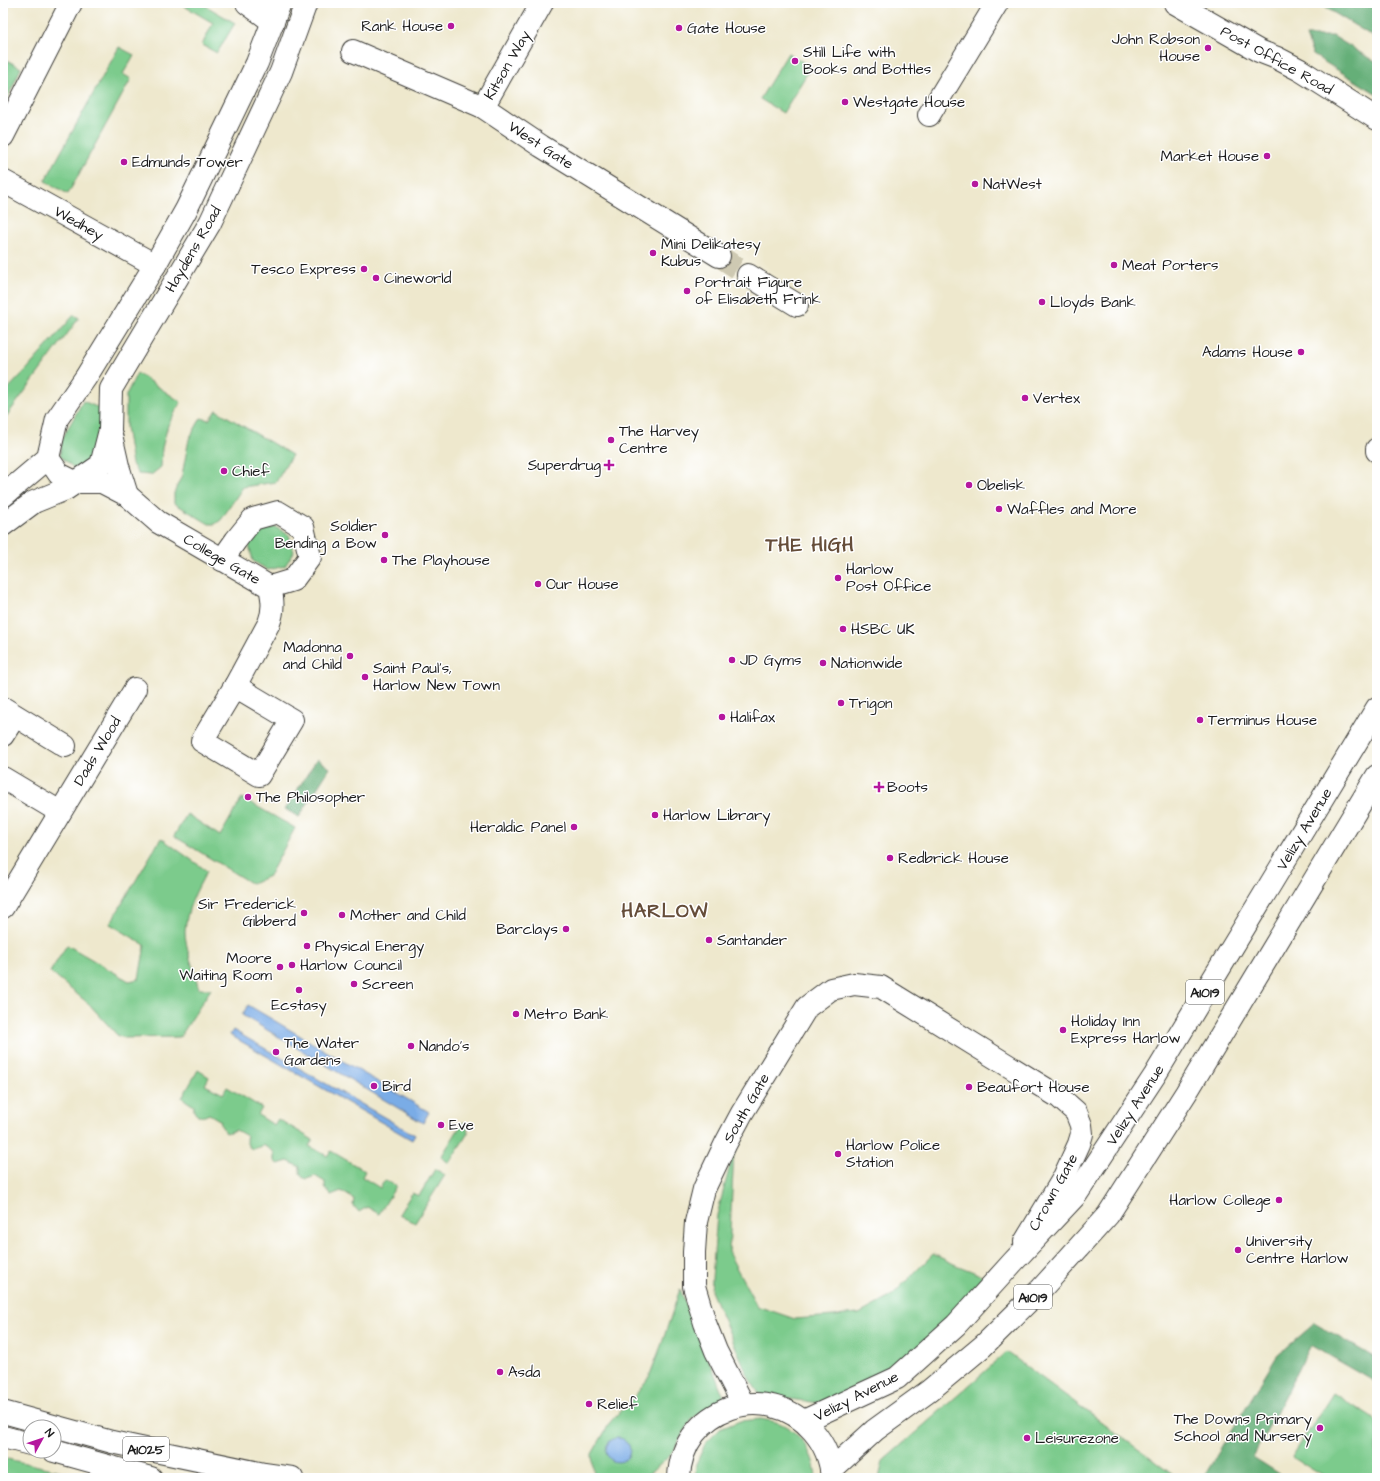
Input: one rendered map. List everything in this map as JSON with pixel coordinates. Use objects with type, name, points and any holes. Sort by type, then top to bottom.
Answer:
[{"type":"street","points":[[3,136],[71,3]]},
{"type":"street","points":[[247,3],[276,12]]},
{"type":"street","name":"Haydens Road","points":[[3,525],[34,502],[66,489],[101,465],[110,430],[111,389],[210,223],[281,72],[306,3]]},
{"type":"street","name":"Kitson Way","points":[[483,107],[542,3]]},
{"type":"street","points":[[929,115],[997,3]]},
{"type":"street","name":"Post Office Road","points":[[1175,3],[1260,51],[1300,70],[1377,119]]},
{"type":"street","name":"Haydens Road","points":[[48,458],[57,419],[86,377],[155,265],[186,210],[258,63],[276,12]]},
{"type":"street","name":"West Gate","points":[[353,51],[483,107],[542,146],[719,256]]},
{"type":"street","name":"Wedhey","points":[[3,181],[155,265]]},
{"type":"street","points":[[748,275],[797,305]]},
{"type":"street","points":[[110,430],[118,466],[127,495]]},
{"type":"street","points":[[3,496],[48,458],[59,474],[75,482]]},
{"type":"street","name":"College Gate","points":[[75,482],[102,482],[127,495],[158,522],[270,587],[273,601],[273,613],[235,686]]},
{"type":"street","points":[[222,560],[253,519],[278,512],[303,527],[310,557],[293,580],[270,587]]},
{"type":"street","name":"Dads Wood","points":[[3,907],[135,689]]},
{"type":"street","name":"Velizy Avenue","points":[[804,1421],[898,1378],[956,1325],[1012,1262],[1076,1195],[1150,1082],[1377,708]]},
{"type":"street","name":"Dads Wood","points":[[3,736],[9,712],[65,746]]},
{"type":"street","name":"A1019","points":[[832,1474],[875,1430],[929,1391],[983,1346],[1042,1288],[1108,1215],[1186,1093],[1377,776]]},
{"type":"street","points":[[3,778],[60,812]]},
{"type":"street","name":"South Gate","points":[[743,1404],[716,1351],[705,1323],[694,1286],[696,1222],[704,1190],[726,1143],[760,1083],[807,1008],[831,989],[854,984],[881,987],[983,1049]]},
{"type":"street","name":"Crown Gate","points":[[983,1049],[1059,1097],[1076,1112],[1081,1125],[1082,1134],[1079,1144],[1063,1179],[1012,1262]]},
{"type":"street","points":[[679,1478],[683,1456],[688,1444],[698,1430],[710,1419],[726,1410],[743,1404],[776,1406],[791,1412],[804,1421],[822,1442],[828,1455],[832,1474]]},
{"type":"street","name":"A1025","points":[[3,1412],[112,1442],[264,1474],[292,1478]]},
{"type":"street","points":[[3,1437],[22,1442]]},
{"type":"street","name":"A1025","points":[[62,1453],[152,1478]]},
{"type":"street","points":[[662,1478],[683,1456]]},
{"type":"green space","points":[[179,3],[201,3],[235,23],[217,53],[202,45],[213,23]]},
{"type":"green space","points":[[1324,3],[1367,3],[1377,9],[1377,39],[1323,6]]},
{"type":"green space","points":[[1306,36],[1333,36],[1377,63],[1377,94],[1313,55]]},
{"type":"green space","points":[[119,47],[134,55],[123,74],[131,79],[68,194],[45,181]]},
{"type":"green space","points":[[788,53],[811,67],[783,113],[760,99]]},
{"type":"green space","points":[[3,58],[21,68],[3,108]]},
{"type":"green space","points":[[74,315],[79,318],[3,421],[3,394],[28,368]]},
{"type":"green space","points":[[137,373],[181,402],[168,425],[162,448],[161,467],[151,475],[138,474],[132,464],[126,427],[126,395]]},
{"type":"green space","points":[[83,401],[101,409],[101,450],[90,465],[74,468],[60,456],[62,439]]},
{"type":"green space","points":[[216,410],[292,455],[276,482],[243,487],[221,520],[215,524],[209,524],[174,503],[174,493],[182,475],[189,439],[201,418],[209,420]]},
{"type":"green space","points":[[275,527],[289,535],[294,552],[285,566],[268,570],[253,561],[249,545],[257,531]]},
{"type":"green space","points":[[317,759],[330,768],[299,817],[285,809]]},
{"type":"green space","points":[[242,798],[295,828],[269,876],[252,884],[174,836],[187,814],[220,836]]},
{"type":"green space","points":[[161,838],[207,871],[195,893],[187,916],[185,938],[199,989],[211,989],[180,1037],[125,1038],[118,1036],[89,1004],[50,972],[67,945],[129,981],[139,979],[145,945],[110,924]]},
{"type":"green space","name":"The Water Gardens","points":[[198,1070],[209,1077],[205,1085],[223,1094],[227,1087],[262,1108],[258,1115],[274,1125],[278,1119],[313,1140],[309,1146],[327,1156],[331,1151],[365,1171],[362,1177],[380,1188],[385,1180],[396,1186],[379,1214],[367,1207],[359,1212],[353,1205],[354,1199],[341,1191],[331,1195],[325,1188],[325,1182],[315,1176],[307,1179],[303,1177],[300,1174],[300,1167],[288,1161],[278,1164],[274,1161],[274,1152],[263,1145],[254,1149],[250,1148],[246,1140],[247,1136],[236,1130],[226,1133],[220,1124],[221,1121],[209,1114],[206,1116],[198,1116],[195,1112],[194,1106],[182,1098]]},
{"type":"green space","points":[[463,1122],[467,1125],[468,1133],[449,1163],[441,1157]]},
{"type":"green space","points":[[734,1150],[729,1254],[757,1306],[795,1319],[859,1314],[890,1297],[933,1254],[979,1274],[990,1283],[919,1348],[842,1395],[819,1403],[760,1395],[750,1380],[711,1291],[717,1215]]},
{"type":"green space","points":[[435,1169],[445,1175],[415,1223],[399,1214],[412,1193],[419,1196]]},
{"type":"green space","points":[[680,1289],[724,1397],[693,1418],[669,1457],[644,1478],[594,1478],[592,1454],[611,1421],[635,1396],[649,1377]]},
{"type":"green space","points":[[1315,1323],[1377,1359],[1377,1383],[1311,1345],[1253,1457],[1286,1478],[1203,1478],[1277,1356]]},
{"type":"green space","points":[[1007,1352],[1177,1478],[879,1478],[883,1461]]},
{"type":"green space","points":[[1333,1393],[1377,1421],[1377,1478],[1326,1478],[1292,1457]]},
{"type":"green space","points":[[761,1419],[779,1423],[794,1432],[800,1438],[810,1453],[816,1478],[695,1478],[696,1464],[705,1444],[720,1429],[740,1421]]},
{"type":"green space","points":[[3,1458],[91,1478],[3,1478]]},
{"type":"water","points":[[248,1005],[429,1112],[423,1123],[242,1015]]},
{"type":"water","points":[[233,1030],[415,1135],[412,1140],[230,1035]]},
{"type":"water","points":[[618,1438],[626,1442],[630,1450],[626,1458],[618,1462],[610,1458],[606,1450],[610,1442]]},
{"type":"tunnel","points":[[719,256],[748,275]]},
{"type":"place","name":"Rank House","points":[[451,26]]},
{"type":"place","name":"Gate House","points":[[679,28]]},
{"type":"place","name":"John Robson House","points":[[1208,48]]},
{"type":"place","name":"Still Life with Books and Bottles","points":[[795,61]]},
{"type":"place","name":"Westgate House","points":[[845,102]]},
{"type":"place","name":"Market House","points":[[1267,156]]},
{"type":"place","name":"Edmunds Tower","points":[[124,162]]},
{"type":"place","name":"NatWest","points":[[975,184]]},
{"type":"place","name":"Mini Delikatesy Kubus","points":[[653,253]]},
{"type":"place","name":"Meat Porters","points":[[1114,265]]},
{"type":"place","name":"Tesco Express","points":[[364,269]]},
{"type":"place","name":"Cineworld","points":[[376,278]]},
{"type":"place","name":"Portrait Figure of Elisabeth Frink","points":[[687,291]]},
{"type":"place","name":"Lloyds Bank","points":[[1042,302]]},
{"type":"place","name":"Adams House","points":[[1301,352]]},
{"type":"place","name":"Vertex","points":[[1025,398]]},
{"type":"place","name":"The Harvey Centre","points":[[611,440]]},
{"type":"place","name":"Superdrug","points":[[609,465]]},
{"type":"place","name":"Chief","points":[[224,471]]},
{"type":"place","name":"Obelisk","points":[[969,485]]},
{"type":"place","name":"Waffles and More","points":[[999,509]]},
{"type":"place","name":"Soldier Bending a Bow","points":[[385,535]]},
{"type":"place","name":"The Playhouse","points":[[384,560]]},
{"type":"place","name":"Harlow Post Office","points":[[838,578]]},
{"type":"place","name":"Our House","points":[[538,584]]},
{"type":"place","name":"HSBC UK","points":[[843,629]]},
{"type":"place","name":"Madonna and Child","points":[[350,656]]},
{"type":"place","name":"JD Gyms","points":[[732,660]]},
{"type":"place","name":"Nationwide","points":[[823,663]]},
{"type":"place","name":"Saint Paul's, Harlow New Town","points":[[365,677]]},
{"type":"place","name":"Trigon","points":[[841,703]]},
{"type":"place","name":"Halifax","points":[[722,717]]},
{"type":"place","name":"Terminus House","points":[[1200,720]]},
{"type":"place","name":"Boots","points":[[879,787]]},
{"type":"place","name":"The Philosopher","points":[[248,797]]},
{"type":"place","name":"Harlow Library","points":[[655,815]]},
{"type":"place","name":"Heraldic Panel","points":[[574,827]]},
{"type":"place","name":"Redbrick House","points":[[890,858]]},
{"type":"place","name":"Sir Frederick Gibberd","points":[[304,913]]},
{"type":"place","name":"Mother and Child","points":[[342,915]]},
{"type":"place","name":"Barclays","points":[[566,929]]},
{"type":"place","name":"Santander","points":[[709,940]]},
{"type":"place","name":"Physical Energy","points":[[307,946]]},
{"type":"place","name":"Harlow Council","points":[[292,965]]},
{"type":"place","name":"Moore Waiting Room","points":[[280,967]]},
{"type":"place","name":"Screen","points":[[354,984]]},
{"type":"place","name":"Ecstasy","points":[[299,990]]},
{"type":"place","name":"Metro Bank","points":[[516,1014]]},
{"type":"place","name":"Holiday Inn Express Harlow","points":[[1063,1030]]},
{"type":"place","name":"Nando's","points":[[411,1046]]},
{"type":"place","name":"The Water Gardens","points":[[276,1052]]},
{"type":"place","name":"Bird","points":[[374,1086]]},
{"type":"place","name":"Beaufort House","points":[[969,1087]]},
{"type":"place","name":"Eve","points":[[441,1125]]},
{"type":"place","name":"Harlow Police Station","points":[[838,1154]]},
{"type":"place","name":"Harlow College","points":[[1279,1200]]},
{"type":"place","name":"University Centre Harlow","points":[[1238,1250]]},
{"type":"place","name":"Asda","points":[[500,1372]]},
{"type":"place","name":"Relief","points":[[589,1404]]},
{"type":"place","name":"The Downs Primary School and Nursery","points":[[1320,1428]]},
{"type":"place","name":"Leisurezone","points":[[1027,1438]]},
{"type":"district","name":"THE HIGH","points":[[810,544]]},
{"type":"district","name":"HARLOW","points":[[665,910]]}]
